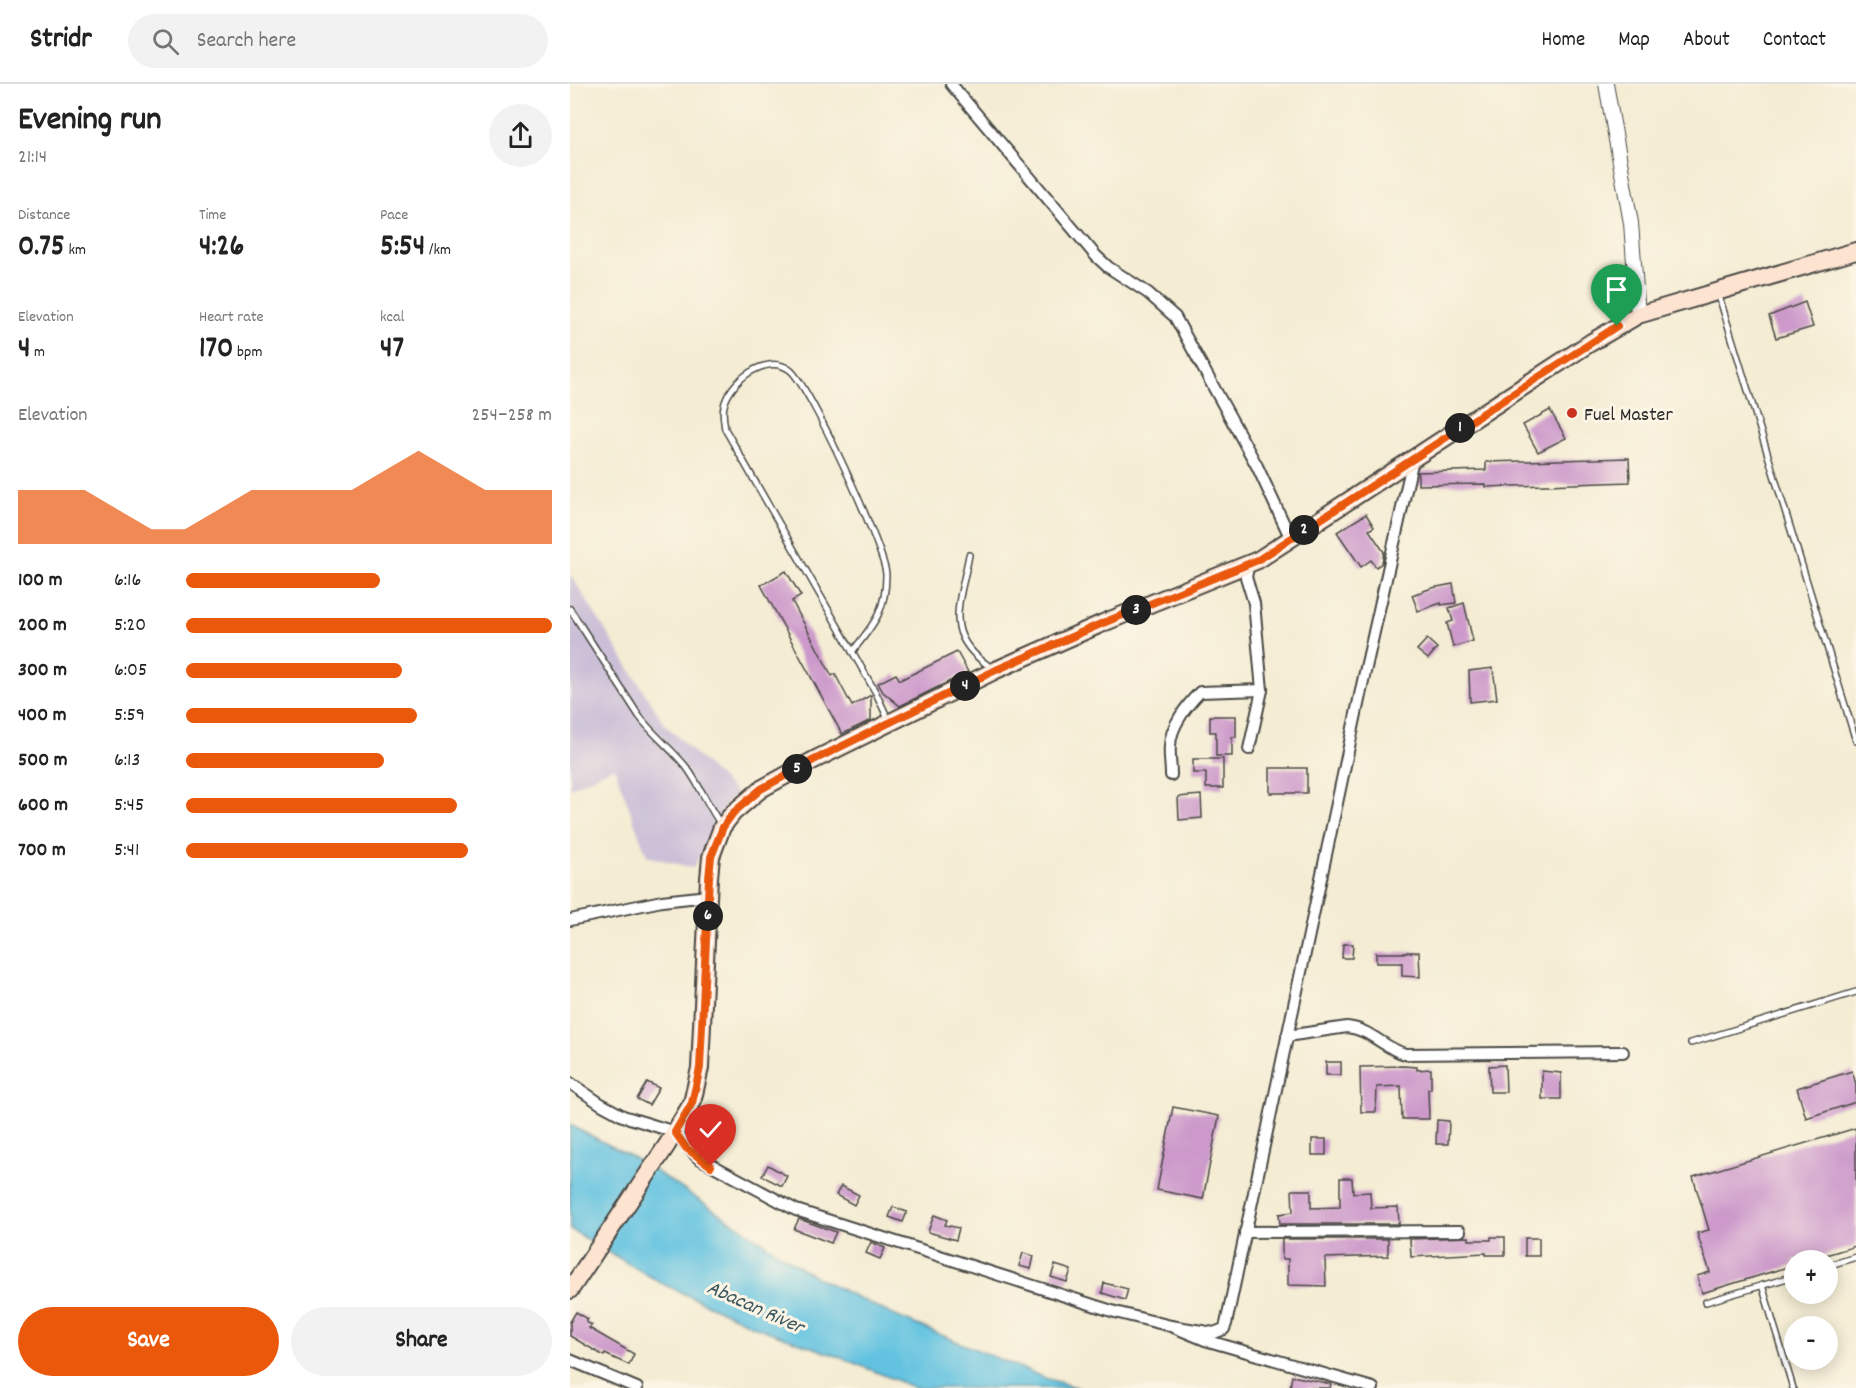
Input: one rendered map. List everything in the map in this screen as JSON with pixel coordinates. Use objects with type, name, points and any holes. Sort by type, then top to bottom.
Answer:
[{"type":"main road","points":[[570,1290],[692,1103],[700,1068],[711,857],[723,827],[733,813],[761,789],[814,760],[996,670],[1258,560],[1590,343],[1638,315],[1856,251]]},
{"type":"street","points":[[951,84],[1096,256],[1108,267],[1148,293],[1175,317],[1257,466],[1291,539]]},
{"type":"street","points":[[1606,84],[1631,223],[1638,315]]},
{"type":"street","points":[[570,1083],[601,1104],[671,1138],[697,1157],[796,1210],[1115,1312],[1171,1326],[1214,1333],[1224,1329],[1413,459]]},
{"type":"street","points":[[1249,563],[1246,577],[1254,603],[1262,690],[1249,749]]},
{"type":"street","points":[[1171,775],[1171,735],[1193,699],[1200,692],[1262,690]]},
{"type":"street","points":[[570,920],[662,901],[708,896]]},
{"type":"street","points":[[1287,1036],[1347,1027],[1357,1028],[1396,1052],[1406,1054],[1623,1052]]},
{"type":"street","points":[[1245,1232],[1460,1231]]},
{"type":"street","points":[[1171,1326],[1204,1340],[1373,1388]]},
{"type":"street","points":[[570,1360],[621,1384],[637,1388]]},
{"type":"lane","points":[[1717,292],[1856,741]]},
{"type":"lane","points":[[852,652],[870,629],[884,605],[886,573],[880,549],[826,429],[800,381],[789,369],[773,364],[753,370],[732,387],[724,406],[725,429],[890,723]]},
{"type":"lane","points":[[969,555],[958,613],[958,626],[963,641],[974,656],[996,670]]},
{"type":"lane","points":[[570,609],[639,716],[692,775],[703,798],[723,827]]},
{"type":"lane","points":[[1691,1043],[1856,992]]},
{"type":"lane","points":[[1838,1263],[1856,1257]]},
{"type":"lane","points":[[1706,1302],[1784,1279]]},
{"type":"lane","points":[[1762,1285],[1793,1388]]},
{"type":"shaded area","points":[[570,574],[665,725],[739,796],[727,803],[693,868],[647,856],[614,767],[570,788]]},
{"type":"water","name":"Abacan River","points":[[570,1125],[640,1161],[812,1275],[893,1315],[1045,1378],[1079,1388],[915,1388],[842,1358],[756,1327],[661,1283],[570,1229]]},
{"type":"building","points":[[1805,302],[1813,327],[1776,338],[1769,316]]},
{"type":"building","points":[[1550,410],[1566,438],[1538,452],[1523,425]]},
{"type":"building","points":[[1629,458],[1630,482],[1486,487],[1486,484],[1418,485],[1418,472],[1486,470],[1486,462]]},
{"type":"building","points":[[1366,514],[1374,527],[1369,530],[1384,552],[1382,563],[1376,567],[1371,560],[1361,567],[1337,532]]},
{"type":"building","points":[[786,571],[801,596],[792,601],[832,676],[835,674],[852,706],[871,695],[871,720],[842,734],[761,585]]},
{"type":"building","points":[[1453,584],[1456,603],[1441,605],[1441,603],[1418,611],[1412,595]]},
{"type":"building","points":[[1464,603],[1473,641],[1453,647],[1447,623],[1453,621],[1449,608]]},
{"type":"building","points":[[1427,639],[1437,648],[1428,659],[1417,650]]},
{"type":"building","points":[[957,652],[968,672],[900,706],[883,692],[878,683],[896,674],[900,680]]},
{"type":"building","points":[[1493,668],[1497,699],[1470,702],[1469,671]]},
{"type":"building","points":[[1210,716],[1236,716],[1236,737],[1232,737],[1232,756],[1216,756],[1216,732],[1210,732]]},
{"type":"building","points":[[1193,759],[1223,759],[1223,788],[1206,788],[1206,773],[1193,773]]},
{"type":"building","points":[[1270,768],[1307,768],[1307,793],[1270,793]]},
{"type":"building","points":[[1201,795],[1202,818],[1179,820],[1178,797]]},
{"type":"building","points":[[1343,944],[1353,944],[1352,958],[1342,958]]},
{"type":"building","points":[[1419,952],[1420,977],[1402,976],[1402,963],[1376,963],[1376,953]]},
{"type":"building","points":[[1326,1062],[1341,1062],[1341,1075],[1326,1075]]},
{"type":"building","points":[[1505,1065],[1506,1092],[1490,1092],[1489,1066]]},
{"type":"building","points":[[1360,1067],[1417,1067],[1417,1070],[1431,1069],[1431,1089],[1428,1089],[1429,1119],[1402,1119],[1401,1086],[1377,1087],[1376,1112],[1361,1112]]},
{"type":"building","points":[[1542,1071],[1561,1073],[1561,1099],[1542,1099]]},
{"type":"building","points":[[1852,1071],[1856,1084],[1856,1102],[1806,1118],[1797,1088]]},
{"type":"building","points":[[647,1082],[659,1088],[649,1105],[637,1099]]},
{"type":"building","points":[[1173,1107],[1219,1116],[1203,1199],[1157,1190]]},
{"type":"building","points":[[1437,1120],[1449,1121],[1448,1144],[1436,1144]]},
{"type":"building","points":[[1856,1128],[1856,1246],[1838,1251],[1784,1250],[1784,1268],[1702,1293],[1697,1276],[1710,1272],[1697,1233],[1709,1230],[1693,1177]]},
{"type":"building","points":[[1312,1139],[1326,1139],[1326,1155],[1312,1155]]},
{"type":"building","points":[[768,1165],[787,1176],[782,1186],[762,1176]]},
{"type":"building","points":[[1340,1178],[1352,1178],[1353,1193],[1370,1192],[1371,1208],[1398,1207],[1399,1224],[1280,1224],[1279,1214],[1293,1212],[1292,1190],[1311,1190],[1311,1208],[1340,1207]]},
{"type":"building","points":[[841,1186],[859,1195],[854,1205],[836,1195]]},
{"type":"building","points":[[893,1207],[907,1212],[903,1222],[889,1217]]},
{"type":"building","points":[[934,1215],[947,1220],[945,1225],[959,1228],[956,1240],[928,1232]]},
{"type":"building","points":[[799,1219],[836,1232],[831,1243],[794,1229]]},
{"type":"building","points":[[1469,1237],[1469,1240],[1491,1240],[1491,1237],[1505,1237],[1505,1255],[1486,1255],[1486,1253],[1411,1257],[1410,1239]]},
{"type":"building","points":[[1525,1238],[1539,1238],[1539,1256],[1525,1256]]},
{"type":"building","points":[[1282,1239],[1388,1239],[1388,1256],[1325,1258],[1326,1286],[1288,1285],[1288,1259],[1282,1259]]},
{"type":"building","points":[[871,1242],[885,1248],[880,1259],[866,1253]]},
{"type":"building","points":[[1023,1253],[1034,1256],[1031,1269],[1019,1266]]},
{"type":"building","points":[[1055,1265],[1071,1270],[1067,1282],[1051,1277]]},
{"type":"building","points":[[1104,1283],[1128,1289],[1125,1300],[1102,1293]]},
{"type":"building","points":[[576,1312],[588,1319],[586,1322],[592,1325],[589,1328],[634,1354],[629,1365],[605,1354],[604,1356],[570,1336],[570,1322]]},
{"type":"building","points":[[1292,1376],[1331,1384],[1330,1388],[1290,1388]]},
{"type":"place","name":"Fuel Master","points":[[1572,413]]},
{"type":"route","points":[[711,1166],[686,1148],[675,1132],[692,1103],[700,1068],[711,857],[723,827],[746,800],[761,789],[814,760],[996,670],[1103,623],[1258,560],[1617,326]]}]
